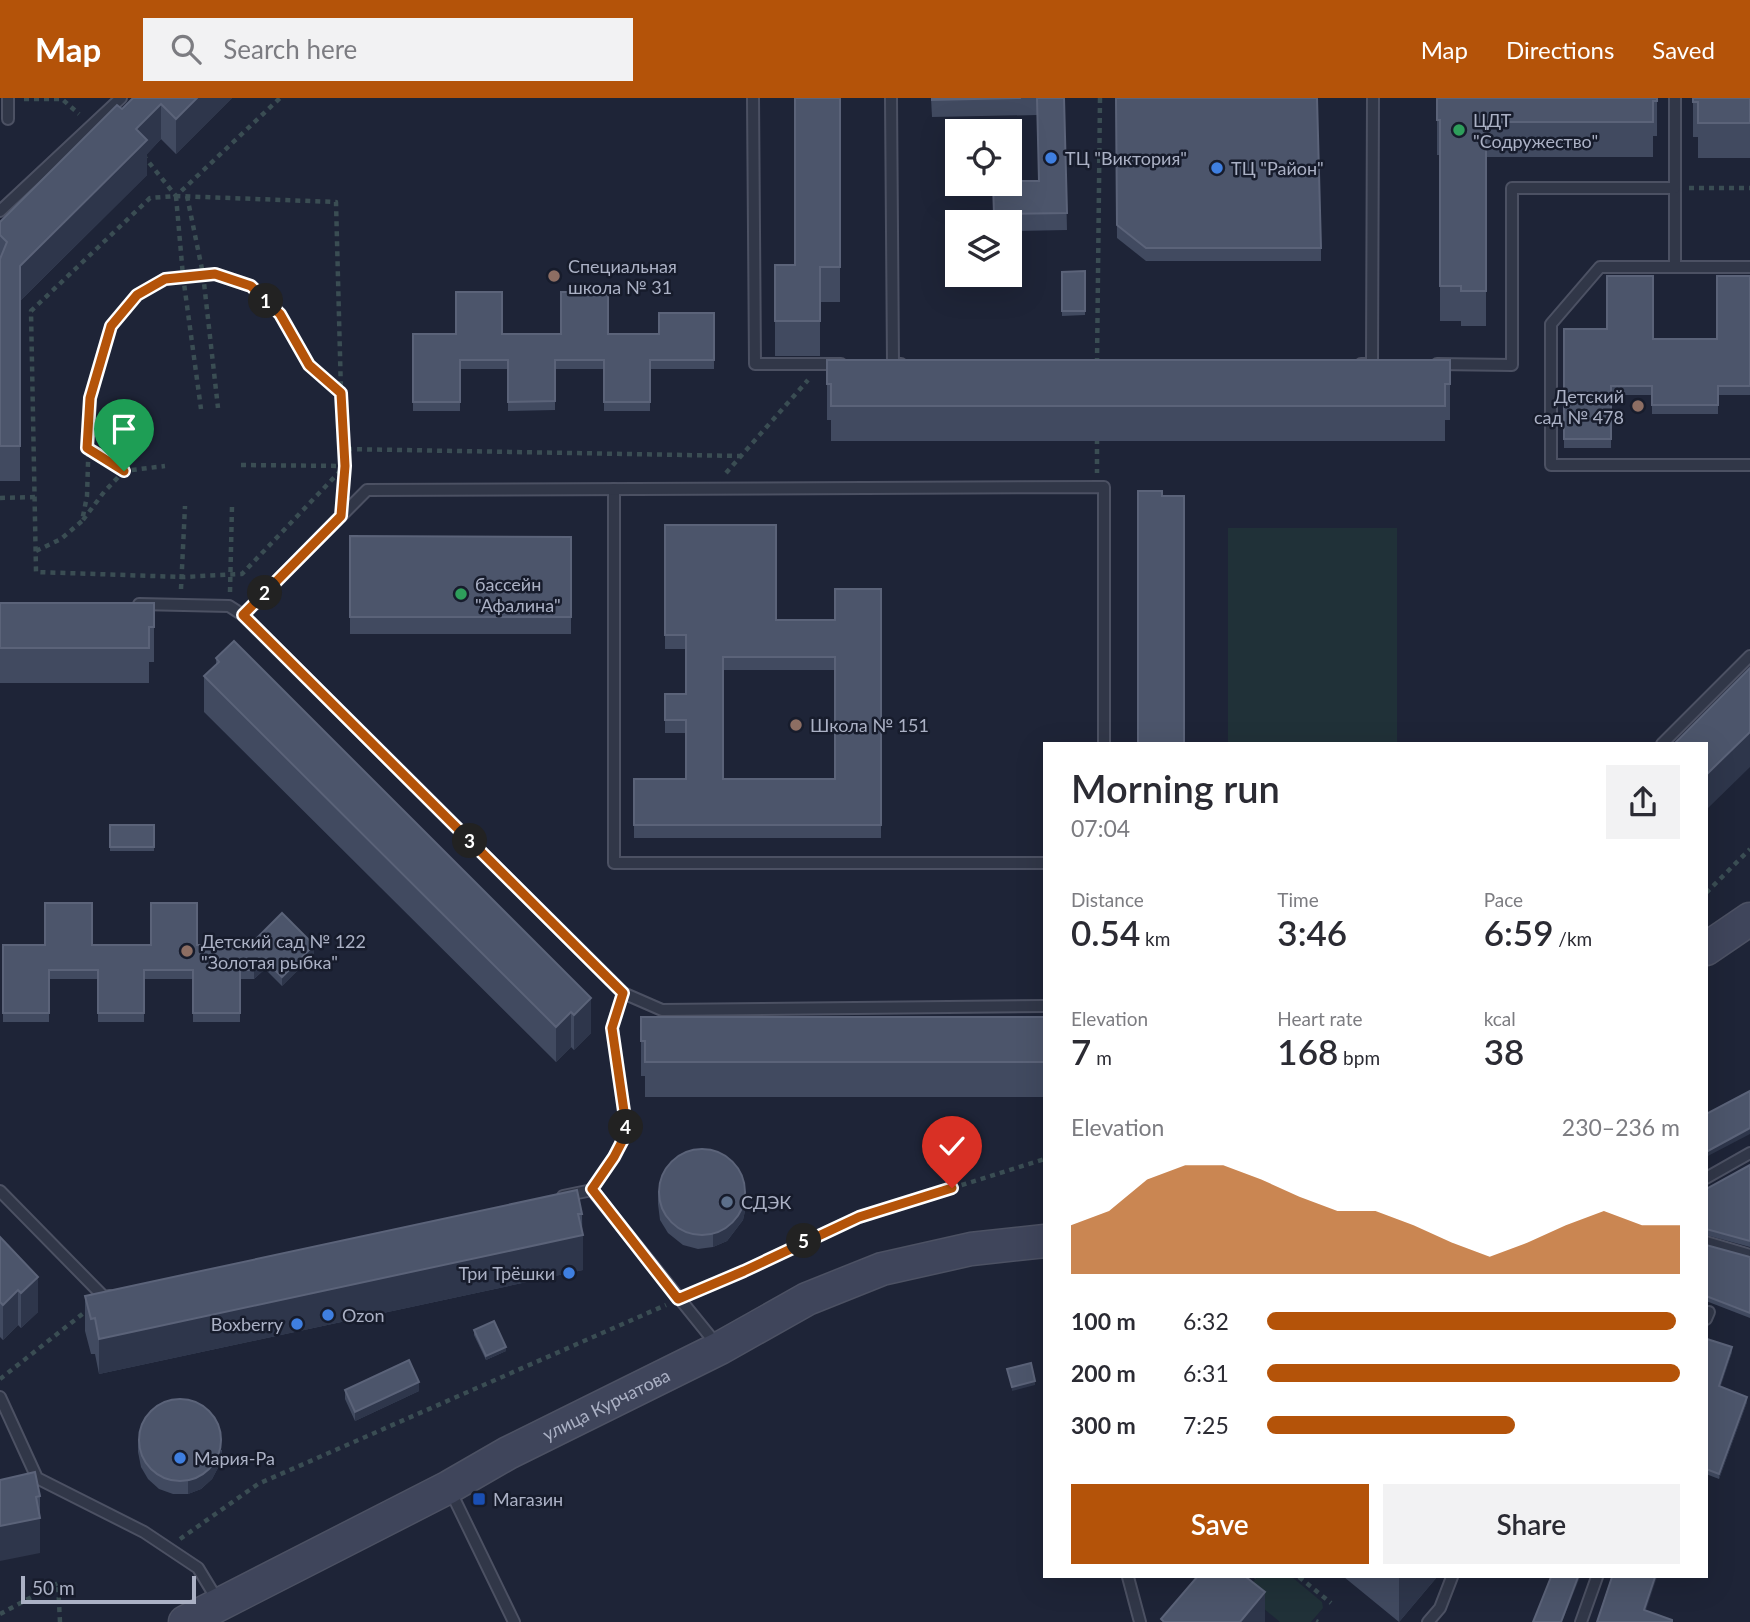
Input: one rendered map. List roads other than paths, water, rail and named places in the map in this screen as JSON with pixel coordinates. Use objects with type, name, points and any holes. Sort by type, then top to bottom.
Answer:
[{"type":"main road","points":[[1708,948],[1750,919]]},
{"type":"main road","name":"улица Курчатова","points":[[185,1622],[449,1487],[508,1453],[720,1348],[807,1299],[882,1269],[971,1249],[1043,1241]]},
{"type":"lane","points":[[8,98],[8,119]]},
{"type":"lane","points":[[0,211],[90,124],[121,98]]},
{"type":"lane","points":[[753,98],[755,364],[858,363]]},
{"type":"lane","points":[[891,98],[887,363],[906,363]]},
{"type":"lane","points":[[1372,363],[1373,98]]},
{"type":"lane","points":[[1675,98],[1675,267]]},
{"type":"lane","points":[[1423,364],[1512,366],[1512,188],[1675,188]]},
{"type":"lane","points":[[1750,267],[1600,267],[1551,324],[1551,465],[1750,465]]},
{"type":"lane","points":[[1344,363],[1385,364]]},
{"type":"lane","points":[[243,615],[367,490],[1104,487],[1104,742]]},
{"type":"lane","points":[[614,489],[614,863],[1043,863]]},
{"type":"lane","points":[[125,604],[229,606],[243,615],[623,993],[662,1010],[1043,1006]]},
{"type":"lane","points":[[1664,742],[1750,656]]},
{"type":"lane","points":[[1708,1177],[1750,1153]]},
{"type":"lane","points":[[551,1198],[592,1189],[720,1348]]},
{"type":"lane","points":[[0,1191],[104,1297],[118,1294]]},
{"type":"lane","points":[[1708,1243],[1750,1255]]},
{"type":"lane","points":[[0,1397],[37,1478]]},
{"type":"lane","points":[[25,1480],[37,1478],[144,1532],[198,1568],[220,1603]]},
{"type":"lane","points":[[449,1487],[514,1622]]},
{"type":"lane","points":[[1129,1578],[1140,1622]]},
{"type":"lane","points":[[1428,1622],[1440,1608],[1452,1578]]},
{"type":"lane","points":[[1581,1622],[1597,1578]]},
{"type":"place","name":"ЦДТ \"Содружество\"","points":[[1459,130]]},
{"type":"place","name":"ТЦ \"Виктория\"","points":[[1051,158]]},
{"type":"place","name":"ТЦ \"Район\"","points":[[1217,168]]},
{"type":"place","name":"Специальная школа № 31","points":[[554,276]]},
{"type":"place","name":"Детский сад № 478","points":[[1638,406]]},
{"type":"place","name":"бассейн \"Афалина\"","points":[[461,594]]},
{"type":"place","name":"Школа № 151","points":[[796,725]]},
{"type":"place","name":"Детский сад № 122 \"Золотая рыбка\"","points":[[187,951]]},
{"type":"place","name":"СДЭК","points":[[727,1202]]},
{"type":"place","name":"Три Трёшки","points":[[569,1273]]},
{"type":"place","name":"Ozon","points":[[328,1315]]},
{"type":"place","name":"Boxberry","points":[[297,1324]]},
{"type":"place","name":"Мария-Ра","points":[[180,1458]]},
{"type":"place","name":"Магазин","points":[[479,1499]]}]
